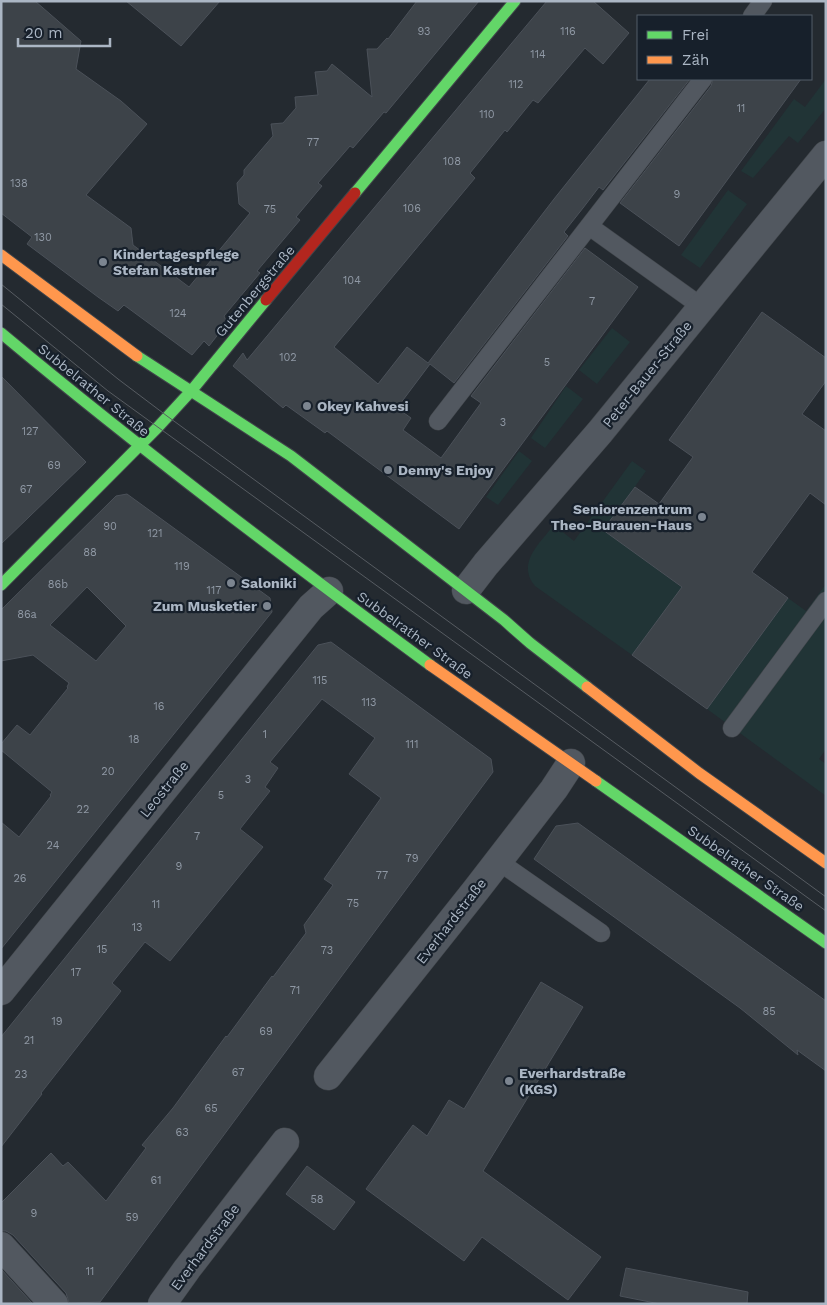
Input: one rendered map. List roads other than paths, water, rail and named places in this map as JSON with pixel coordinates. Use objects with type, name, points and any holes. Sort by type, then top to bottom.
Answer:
[{"type":"main road","name":"Gutenbergstraße","points":[[1,585],[192,390],[515,1]]},
{"type":"main road","points":[[1,255],[137,356],[291,456],[466,590],[699,773],[826,863]]},
{"type":"main road","name":"Subbelrather Straße","points":[[1,334],[196,492],[329,591],[477,699],[826,943]]},
{"type":"street","name":"Peter-Bauer-Straße","points":[[466,590],[486,564],[600,432],[826,155]]},
{"type":"street","name":"Leostraße","points":[[1,991],[311,607],[329,591]]},
{"type":"street","name":"Everhardstraße","points":[[328,1076],[554,789],[571,763]]},
{"type":"street","name":"Everhardstraße","points":[[162,1304],[285,1142]]},
{"type":"street","points":[[1,1246],[54,1304]]},
{"type":"lane","points":[[753,15],[763,1]]},
{"type":"lane","points":[[438,421],[702,80]]},
{"type":"lane","points":[[589,226],[702,306]]},
{"type":"lane","points":[[732,728],[826,601]]},
{"type":"lane","points":[[498,861],[601,933]]},
{"type":"tram line","points":[[1,284],[118,379],[167,416],[826,897]]},
{"type":"tram line","points":[[1,304],[108,391],[826,911]]},
{"type":"place","name":"Kindertagespflege Stefan Kastner","points":[[103,262]]},
{"type":"place","name":"Okey Kahvesi","points":[[307,406]]},
{"type":"place","name":"Denny's Enjoy","points":[[388,470]]},
{"type":"place","name":"Seniorenzentrum Theo-Burauen-Haus","points":[[702,517]]},
{"type":"place","name":"Saloniki","points":[[231,583]]},
{"type":"place","name":"Zum Musketier","points":[[267,606]]},
{"type":"place","name":"Everhardstraße (KGS)","points":[[509,1081]]}]
